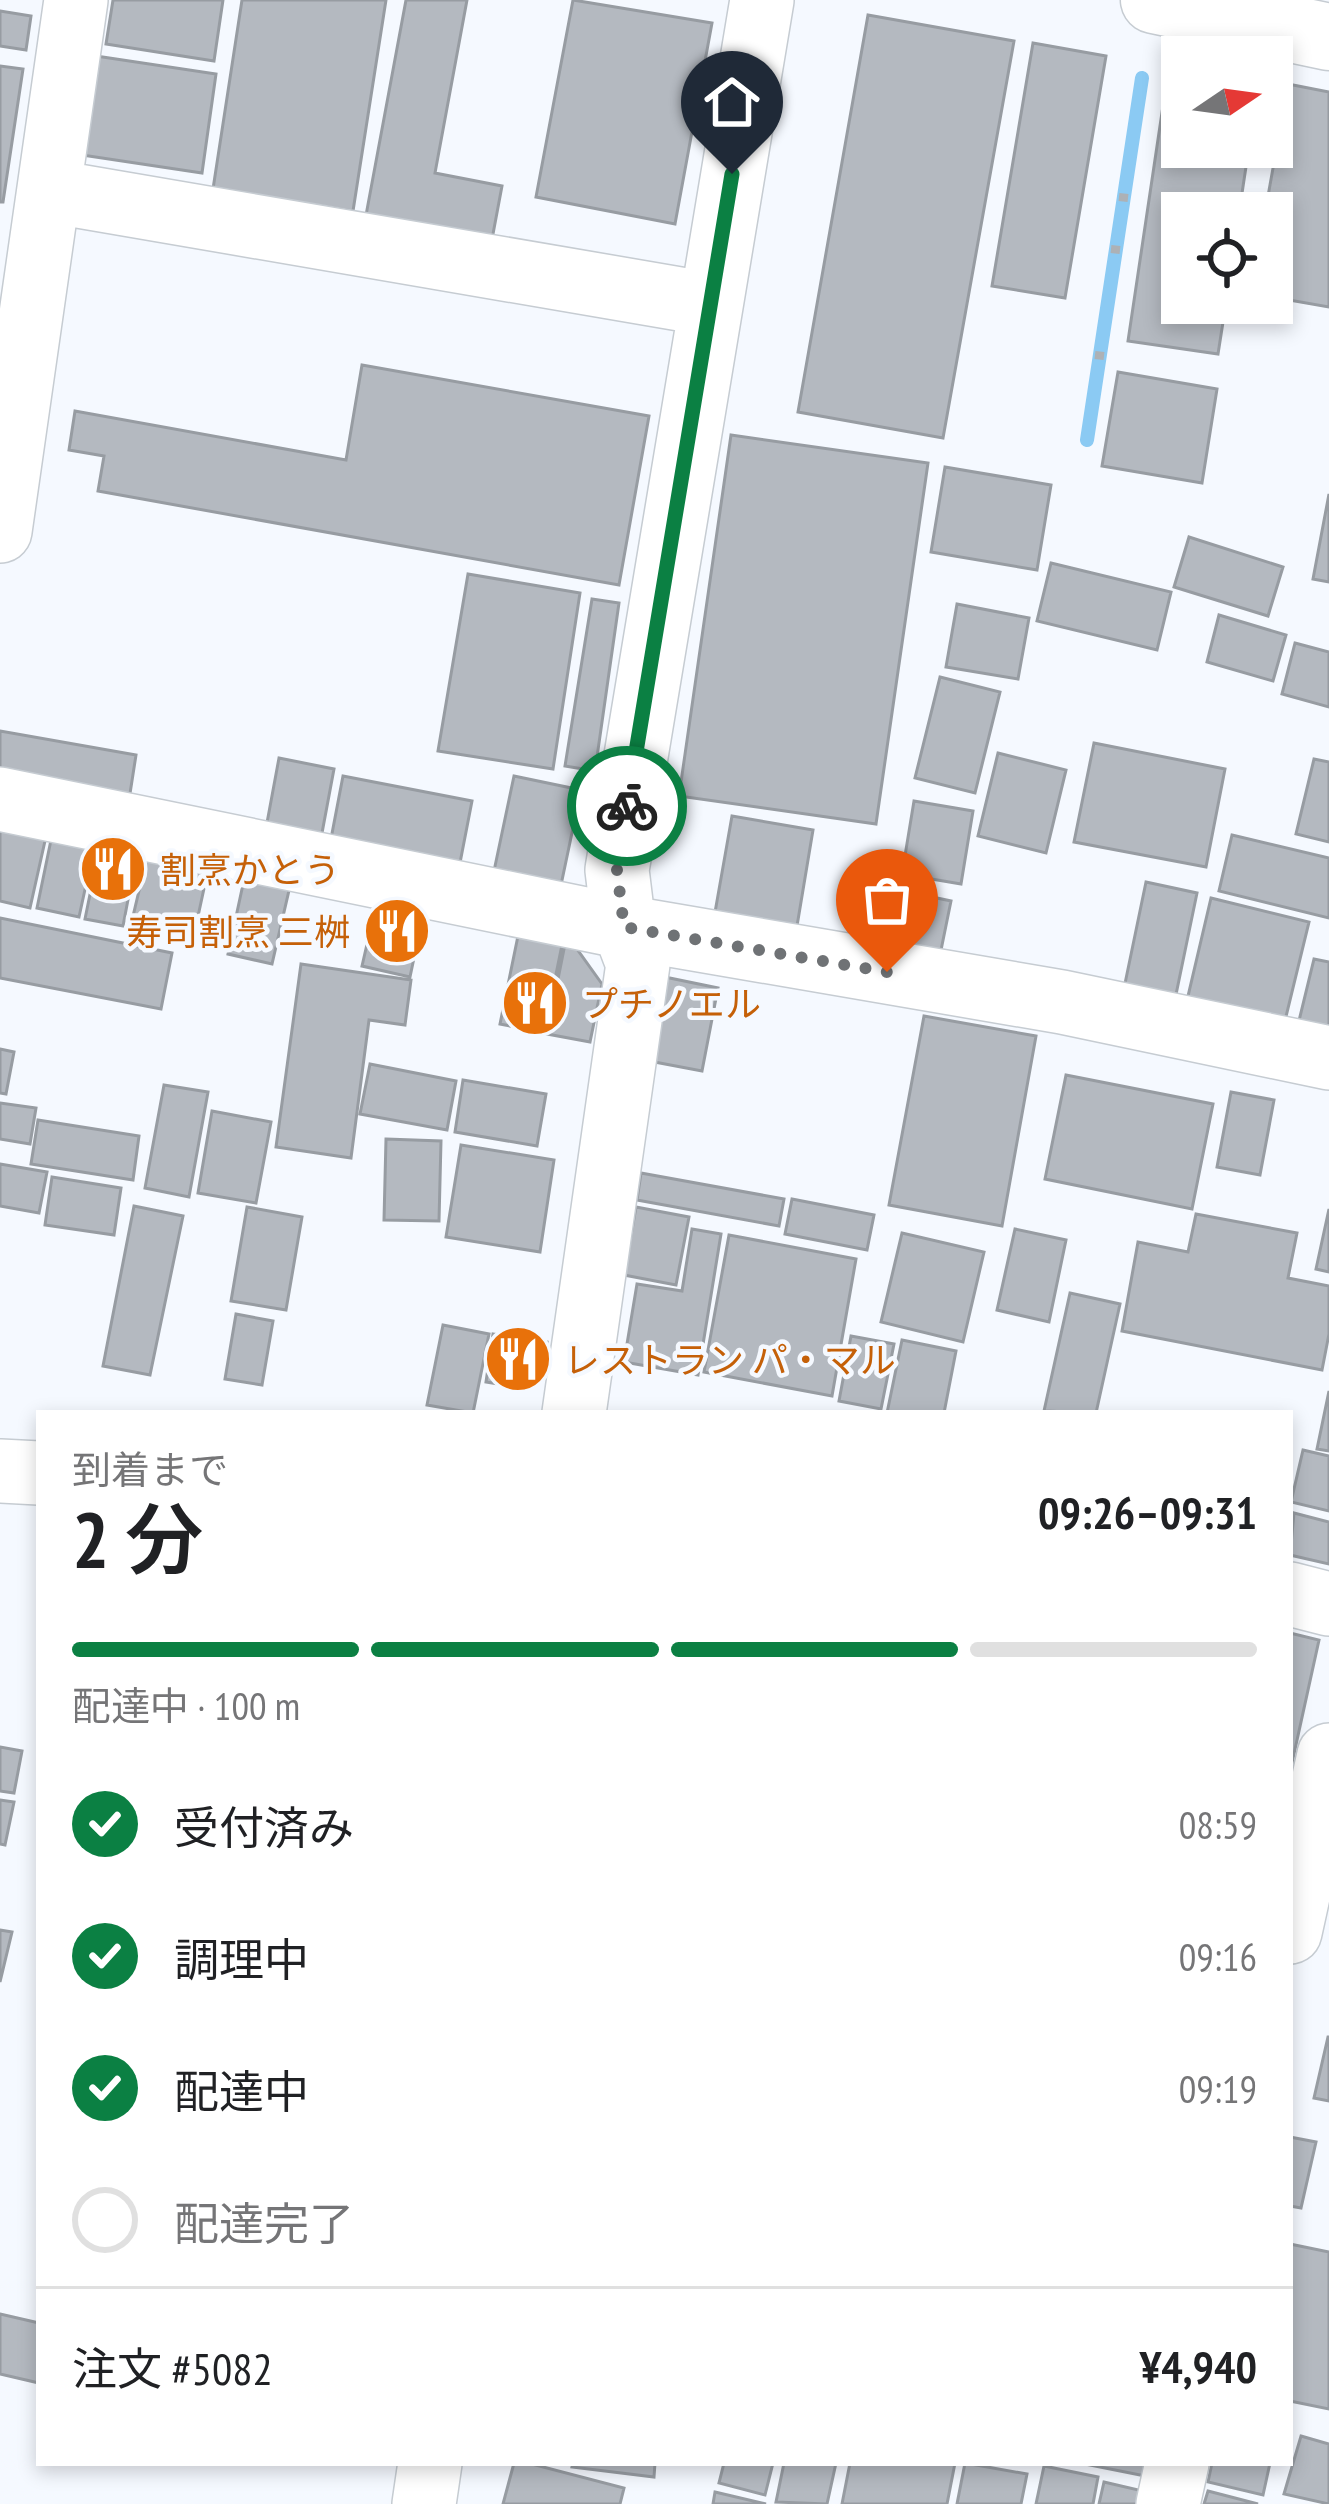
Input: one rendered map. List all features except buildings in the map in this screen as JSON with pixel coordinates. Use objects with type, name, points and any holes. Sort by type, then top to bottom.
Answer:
[{"type":"highway","points":[[1154,0],[1329,37]]},
{"type":"street","points":[[0,531],[76,0]]},
{"type":"street","points":[[574,1410],[638,964],[624,927],[617,870],[762,0]]},
{"type":"street","points":[[49,191],[709,304]]},
{"type":"street","points":[[0,799],[624,927],[1062,1002],[1329,1058]]},
{"type":"street","points":[[0,1471],[36,1473]]},
{"type":"street","points":[[1293,1595],[1329,1604]]},
{"type":"street","points":[[1293,1918],[1329,1755]]},
{"type":"street","points":[[424,2504],[430,2466]]},
{"type":"street","points":[[1168,2504],[1176,2466]]},
{"type":"waterway","points":[[1087,440],[1142,78]]},
{"type":"way so far","points":[[627,806],[617,870],[624,927],[887,972]]},
{"type":"place","name":"割烹かとう","points":[[113,869]]},
{"type":"place","name":"寿司割烹 三桝","points":[[397,931]]},
{"type":"place","name":"プチノエル","points":[[535,1003]]},
{"type":"place","name":"レストラン パ・マル","points":[[518,1359]]},
{"type":"route","points":[[627,806],[732,174]]}]
